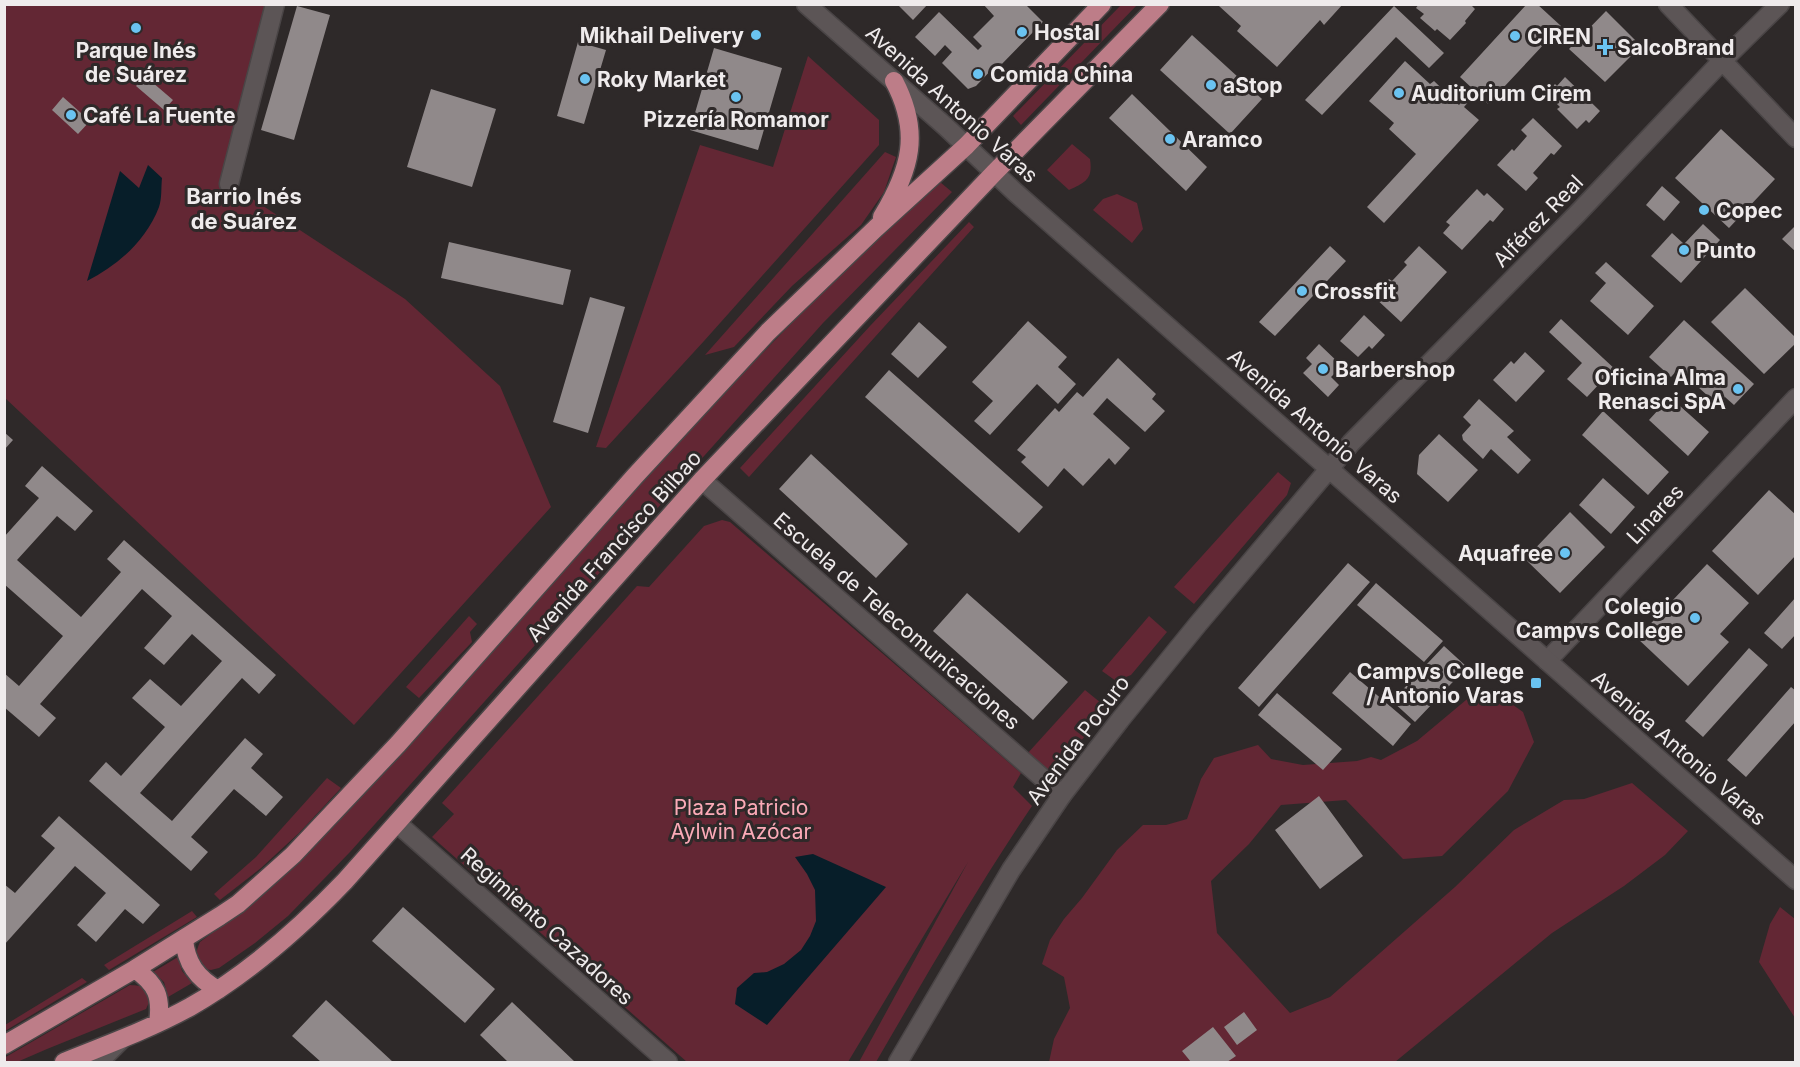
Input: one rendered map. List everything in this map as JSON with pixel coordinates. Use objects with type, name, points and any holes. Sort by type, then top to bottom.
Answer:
[{"type":"main road","points":[[229,184],[275,4]]},
{"type":"main road","name":"Avenida Antonio Varas","points":[[806,4],[994,173],[1796,880]]},
{"type":"main road","name":"Avenida Francisco Bilbao","points":[[4,1045],[135,969],[238,904],[309,840],[406,736],[635,476],[760,340],[876,228],[966,146],[1102,4]]},
{"type":"main road","name":"Avenida Francisco Bilbao","points":[[64,1062],[122,1039],[189,1008],[218,990],[294,932],[345,881],[702,480],[994,173],[1160,4]]},
{"type":"main road","points":[[1668,4],[1796,138]]},
{"type":"main road","name":"Alférez Real","points":[[1328,468],[1780,4]]},
{"type":"main road","points":[[876,228],[898,185],[910,145],[909,116],[894,81]]},
{"type":"main road","name":"Linares","points":[[1547,661],[1796,398]]},
{"type":"main road","name":"Avenida Pocuro","points":[[898,1062],[1011,870],[1062,795],[1198,624],[1328,468]]},
{"type":"main road","name":"Escuela de Telecomunicaciones","points":[[702,480],[1062,795]]},
{"type":"main road","name":"Regimiento Cazadores","points":[[397,823],[668,1062]]},
{"type":"main road","points":[[184,939],[185,950],[193,970],[218,990]]},
{"type":"main road","points":[[135,969],[145,976],[155,988],[159,1002],[158,1023]]},
{"type":"main road","points":[[99,1062],[122,1039]]},
{"type":"green space","name":"Parque Inés de Suárez","points":[[4,5],[268,5],[222,179],[405,299],[500,386],[551,507],[354,725],[5,398]]},
{"type":"green space","points":[[1121,5],[1137,5],[1021,125],[1013,116]]},
{"type":"green space","points":[[808,56],[879,120],[879,145],[606,448],[596,447],[700,145],[773,167]]},
{"type":"green space","points":[[1072,144],[1090,159],[1090,171],[1084,182],[1069,190],[1047,170]]},
{"type":"green space","points":[[885,152],[896,157],[884,192],[861,225],[792,286],[734,347],[705,355]]},
{"type":"green space","points":[[940,182],[952,192],[823,323],[350,852],[288,916],[255,943],[219,968],[203,969],[197,956],[200,942],[269,890],[322,838],[680,439],[827,286]]},
{"type":"green space","points":[[1117,194],[1137,203],[1143,229],[1132,243],[1093,210],[1103,199]]},
{"type":"green space","points":[[969,222],[974,227],[749,477],[740,468]]},
{"type":"green space","points":[[1278,472],[1291,483],[1287,495],[1194,604],[1174,587]]},
{"type":"green space","name":"Plaza Patricio Aylwin Azócar","points":[[722,520],[730,522],[1021,773],[1013,787],[1032,806],[971,901],[876,1062],[859,1062],[968,862],[848,1062],[687,1062],[432,837],[454,814],[442,803],[637,586],[649,587],[704,526]]},
{"type":"green space","points":[[469,616],[477,624],[470,632],[472,642],[419,698],[406,687]]},
{"type":"green space","points":[[1149,616],[1167,632],[1131,675],[1116,681],[1102,671]]},
{"type":"green space","points":[[1085,690],[1101,703],[1104,712],[1054,775],[1048,776],[1027,754]]},
{"type":"green space","points":[[1492,690],[1523,712],[1534,742],[1508,791],[1442,856],[1403,859],[1346,800],[1281,805],[1249,844],[1211,881],[1217,933],[1290,1013],[1330,997],[1455,887],[1514,830],[1564,800],[1584,799],[1632,783],[1688,831],[1665,855],[1624,886],[1552,933],[1395,1062],[1049,1062],[1054,1039],[1070,1008],[1064,977],[1042,964],[1050,940],[1117,850],[1143,825],[1166,825],[1187,819],[1201,779],[1214,758],[1258,745],[1271,759],[1303,765],[1357,761],[1371,757],[1381,760],[1417,741],[1472,695]]},
{"type":"green space","points":[[327,778],[341,788],[299,833],[261,868],[220,900],[214,894],[256,857]]},
{"type":"green space","points":[[1780,907],[1795,919],[1795,1018],[1759,962],[1770,924]]},
{"type":"green space","points":[[192,911],[197,917],[109,970],[104,965]]},
{"type":"green space","points":[[178,957],[182,971],[192,983],[168,997],[164,982],[153,972]]},
{"type":"green space","points":[[82,978],[87,982],[5,1031],[5,1025]]},
{"type":"green space","points":[[130,985],[141,986],[147,992],[150,1000],[146,1009],[17,1062],[5,1062],[4,1058]]},
{"type":"water","points":[[148,165],[162,178],[160,204],[147,231],[120,260],[87,281],[120,171],[139,188]]},
{"type":"water","points":[[813,854],[886,887],[767,1025],[735,1004],[737,988],[754,973],[767,972],[784,964],[801,950],[810,936],[816,921],[815,890],[795,857]]},
{"type":"building","points":[[897,4],[928,4],[913,20]]},
{"type":"building","points":[[983,4],[1025,4],[1043,22],[997,69],[995,66],[976,86],[968,89],[942,63],[952,52],[945,45],[935,56],[915,37],[939,12],[978,50],[982,46],[973,37],[994,16]]},
{"type":"building","points":[[1221,4],[1343,4],[1324,25],[1320,20],[1277,67],[1237,31],[1241,26],[1219,6]]},
{"type":"building","points":[[1419,4],[1473,4],[1475,9],[1450,40],[1420,18],[1424,14],[1416,8]]},
{"type":"building","points":[[1527,4],[1537,4],[1561,26],[1488,104],[1476,93],[1464,107],[1479,120],[1384,223],[1367,207],[1416,154],[1389,129],[1394,123],[1369,101],[1405,61],[1430,84],[1434,81],[1459,105],[1473,89],[1460,77]]},
{"type":"building","points":[[297,6],[330,15],[294,140],[261,130]]},
{"type":"building","points":[[1394,6],[1444,53],[1429,68],[1396,37],[1322,115],[1305,100]]},
{"type":"building","name":"SalcoBrand","points":[[1606,11],[1641,46],[1605,82],[1569,49]]},
{"type":"building","name":"aStop","points":[[1192,35],[1262,99],[1230,134],[1160,70]]},
{"type":"building","points":[[578,42],[606,50],[584,124],[557,116]]},
{"type":"building","points":[[714,48],[782,68],[758,150],[690,130]]},
{"type":"building","points":[[145,76],[173,100],[164,110],[136,86]]},
{"type":"building","points":[[1565,77],[1600,111],[1589,123],[1586,120],[1577,129],[1557,109],[1560,107],[1546,93]]},
{"type":"building","points":[[431,89],[496,109],[472,187],[407,167]]},
{"type":"building","points":[[1132,94],[1207,167],[1186,191],[1109,118]]},
{"type":"building","name":"Café La Fuente","points":[[63,97],[90,121],[78,134],[52,110]]},
{"type":"building","points":[[1533,118],[1562,146],[1554,155],[1551,153],[1533,173],[1538,178],[1526,191],[1497,165],[1527,136],[1521,130]]},
{"type":"building","points":[[1721,129],[1775,179],[1729,228],[1675,178]]},
{"type":"building","points":[[1662,186],[1680,202],[1664,221],[1646,205]]},
{"type":"building","points":[[1477,189],[1484,196],[1487,193],[1504,209],[1493,222],[1490,220],[1462,250],[1443,233],[1450,225],[1446,222]]},
{"type":"building","name":"Punto","points":[[1703,224],[1720,240],[1681,283],[1651,256],[1672,233],[1684,244]]},
{"type":"building","points":[[1796,225],[1796,252],[1782,239]]},
{"type":"building","points":[[449,242],[571,270],[563,305],[441,278]]},
{"type":"building","name":"Crossfit","points":[[1330,246],[1346,261],[1275,336],[1259,322]]},
{"type":"building","points":[[1419,246],[1447,272],[1401,322],[1373,296],[1407,265],[1404,262]]},
{"type":"building","points":[[1606,262],[1654,306],[1628,335],[1590,301],[1606,283],[1595,273]]},
{"type":"building","points":[[1745,288],[1796,338],[1796,343],[1764,374],[1711,322]]},
{"type":"building","points":[[590,297],[625,307],[588,433],[553,422]]},
{"type":"building","points":[[1364,315],[1385,335],[1372,349],[1369,346],[1358,357],[1340,341]]},
{"type":"building","points":[[1561,319],[1617,371],[1606,384],[1602,381],[1587,397],[1567,379],[1582,363],[1549,332]]},
{"type":"building","points":[[1684,320],[1754,384],[1734,405],[1725,397],[1718,405],[1678,369],[1671,377],[1649,357]]},
{"type":"building","points":[[1028,321],[1067,357],[1058,367],[1076,384],[1058,404],[1037,384],[990,435],[974,421],[993,401],[972,382]]},
{"type":"building","points":[[919,322],[947,347],[918,378],[891,354]]},
{"type":"building","name":"Barbershop","points":[[1319,344],[1342,366],[1331,377],[1339,385],[1328,397],[1303,373],[1312,364],[1306,358]]},
{"type":"building","points":[[1525,352],[1545,371],[1516,402],[1493,380],[1511,361],[1514,364]]},
{"type":"building","points":[[1118,358],[1156,394],[1152,399],[1165,411],[1145,432],[1107,398],[1093,414],[1130,448],[1115,465],[1109,458],[1083,486],[1064,468],[1048,487],[1021,462],[1026,457],[1017,450],[1055,408],[1059,412],[1077,392],[1083,397]]},
{"type":"building","points":[[889,370],[1043,507],[1019,533],[865,397]]},
{"type":"building","points":[[1670,397],[1709,432],[1688,456],[1649,420]]},
{"type":"building","points":[[1479,399],[1514,431],[1507,437],[1531,460],[1518,474],[1491,449],[1483,459],[1463,440],[1462,435],[1471,425],[1463,417]]},
{"type":"building","points":[[1603,411],[1669,472],[1648,495],[1582,435]]},
{"type":"building","points":[[4,432],[13,440],[4,450]]},
{"type":"building","name":"Aquafree","points":[[1439,434],[1478,470],[1448,502],[1417,474],[1419,455]]},
{"type":"building","points":[[811,454],[908,544],[876,578],[779,489]]},
{"type":"building","points":[[42,466],[93,511],[75,531],[57,516],[17,560],[81,617],[121,572],[107,559],[124,540],[276,675],[259,694],[242,678],[140,793],[172,821],[245,738],[263,754],[251,768],[283,797],[266,816],[234,789],[191,837],[208,852],[191,871],[89,781],[106,762],[121,776],[165,727],[132,698],[150,679],[181,706],[222,661],[192,634],[164,665],[144,648],[172,616],[142,589],[40,704],[56,718],[39,737],[4,707],[4,673],[19,686],[63,636],[4,584],[4,537],[39,498],[25,486]]},
{"type":"building","points":[[1603,478],[1635,507],[1611,534],[1579,505]]},
{"type":"building","points":[[1769,490],[1796,515],[1796,555],[1758,595],[1712,551]]},
{"type":"building","name":"Aquafree","points":[[1570,512],[1605,547],[1560,593],[1525,559]]},
{"type":"building","points":[[1348,563],[1370,582],[1259,707],[1238,688]]},
{"type":"building","name":"Colegio Campvs College","points":[[1707,564],[1749,603],[1720,634],[1729,642],[1688,686],[1637,638]]},
{"type":"building","points":[[1376,583],[1443,641],[1424,662],[1357,605]]},
{"type":"building","points":[[967,593],[1068,682],[1033,720],[933,631]]},
{"type":"building","points":[[1796,597],[1796,634],[1782,649],[1764,633]]},
{"type":"building","points":[[1444,646],[1467,667],[1415,722],[1392,701]]},
{"type":"building","points":[[1749,648],[1768,665],[1703,737],[1685,721]]},
{"type":"building","points":[[1350,672],[1411,724],[1393,746],[1332,693]]},
{"type":"building","points":[[1791,687],[1796,691],[1796,721],[1746,777],[1727,760]]},
{"type":"building","points":[[1277,693],[1342,749],[1323,770],[1258,715]]},
{"type":"building","points":[[1319,796],[1363,856],[1320,889],[1275,830]]},
{"type":"building","points":[[59,816],[160,905],[143,924],[125,909],[96,942],[77,925],[106,893],[75,866],[4,945],[4,884],[15,893],[55,848],[41,836]]},
{"type":"building","points":[[403,907],[495,989],[465,1023],[372,941]]},
{"type":"building","points":[[326,1000],[393,1062],[321,1062],[292,1036]]},
{"type":"building","points":[[512,1002],[575,1062],[508,1062],[480,1035]]},
{"type":"building","points":[[1244,1012],[1257,1030],[1237,1045],[1224,1027]]},
{"type":"building","points":[[1213,1027],[1236,1056],[1227,1062],[1191,1062],[1182,1051]]},
{"type":"place","name":"Parque Inés de Suárez","points":[[136,28]]},
{"type":"place","name":"Hostal","points":[[1022,32]]},
{"type":"place","name":"Mikhail Delivery","points":[[756,35]]},
{"type":"place","name":"CIREN","points":[[1515,36]]},
{"type":"place","name":"SalcoBrand","points":[[1605,47]]},
{"type":"place","name":"Comida China","points":[[978,74]]},
{"type":"place","name":"Roky Market","points":[[585,79]]},
{"type":"place","name":"aStop","points":[[1211,85]]},
{"type":"place","name":"Auditorium Cirem","points":[[1399,93]]},
{"type":"place","name":"Pizzería Romamor","points":[[736,97]]},
{"type":"place","name":"Café La Fuente","points":[[71,115]]},
{"type":"place","name":"Aramco","points":[[1170,139]]},
{"type":"place","name":"Copec","points":[[1704,210]]},
{"type":"place","name":"Punto","points":[[1684,250]]},
{"type":"place","name":"Crossfit","points":[[1302,291]]},
{"type":"place","name":"Barbershop","points":[[1323,369]]},
{"type":"place","name":"Oficina Alma Renasci SpA","points":[[1738,389]]},
{"type":"place","name":"Aquafree","points":[[1565,553]]},
{"type":"place","name":"Colegio Campvs College","points":[[1695,618]]},
{"type":"place","name":"Campvs College / Antonio Varas","points":[[1536,683]]},
{"type":"district","name":"Barrio Inés de Suárez","points":[[244,208]]}]
